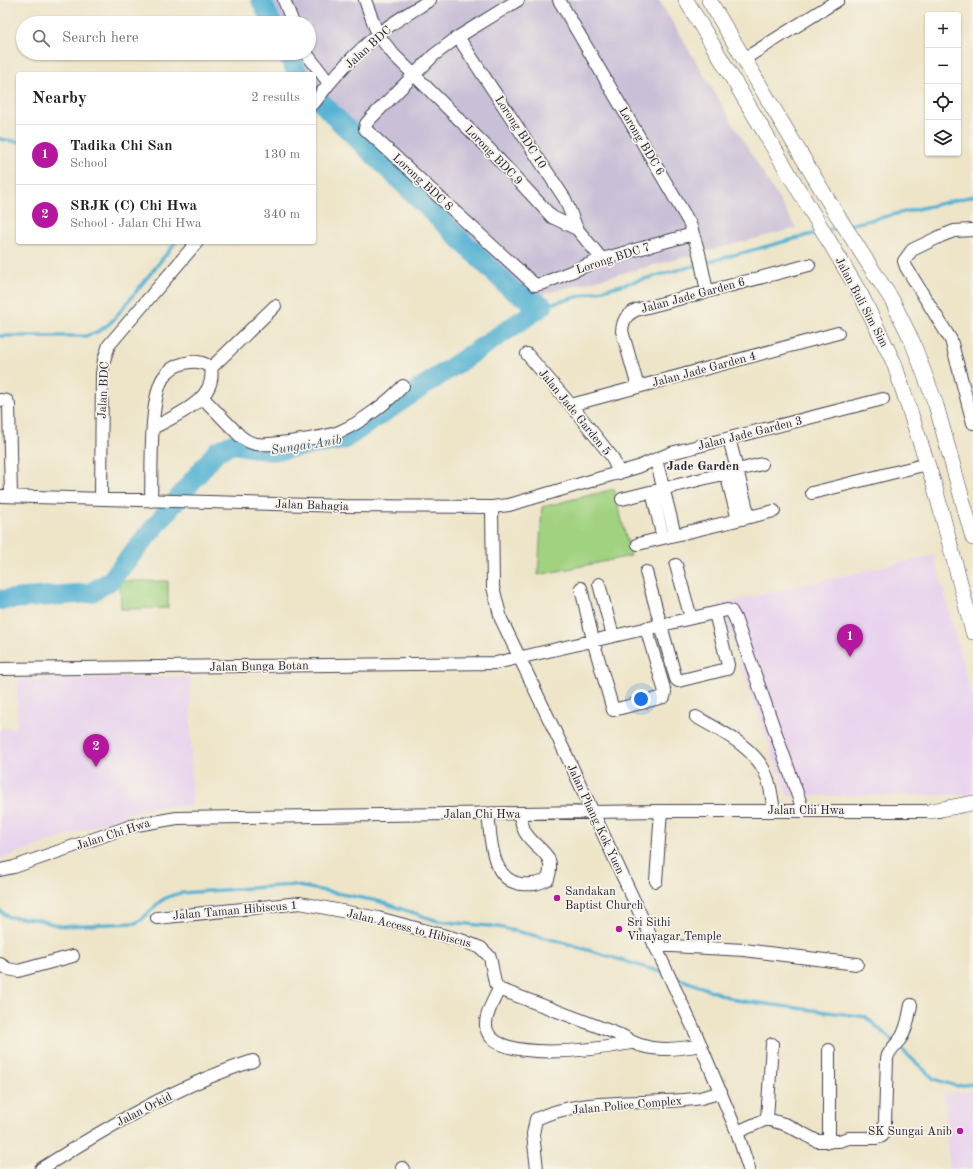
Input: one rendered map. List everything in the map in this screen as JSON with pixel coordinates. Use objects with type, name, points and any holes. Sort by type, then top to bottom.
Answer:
[{"type":"main road","name":"Jalan Buli Sim Sim","points":[[686,0],[832,246],[860,295],[894,363],[946,525],[973,632]]},
{"type":"main road","name":"Jalan Buli Sim Sim","points":[[709,0],[850,237],[892,300],[912,341],[936,405],[973,538]]},
{"type":"main road","points":[[964,600],[963,558],[956,525],[961,519],[967,516]]},
{"type":"main road","points":[[932,811],[973,803]]},
{"type":"street","points":[[284,0],[290,16]]},
{"type":"street","name":"Lorong BDC 9","points":[[365,0],[378,35],[394,56],[491,151],[552,217],[577,229]]},
{"type":"street","name":"Jalan BDC","points":[[316,100],[326,88],[378,35],[430,0]]},
{"type":"street","points":[[415,75],[434,55],[458,37],[518,0]]},
{"type":"street","name":"Lorong BDC 6","points":[[558,0],[677,200],[693,234],[699,253],[707,291]]},
{"type":"street","points":[[744,59],[838,0]]},
{"type":"street","name":"Lorong BDC 10","points":[[458,37],[565,199],[577,229]]},
{"type":"street","points":[[310,60],[326,88]]},
{"type":"street","name":"Lorong BDC 8","points":[[415,75],[371,118],[366,124],[365,128],[535,285]]},
{"type":"street","points":[[577,229],[602,259]]},
{"type":"street","points":[[973,230],[954,232],[941,236],[912,250],[904,261],[906,267],[951,340],[973,423]]},
{"type":"street","name":"Lorong BDC 7","points":[[535,285],[544,284],[602,259],[693,234]]},
{"type":"street","name":"Jalan BDC","points":[[101,499],[102,374],[104,360],[109,345],[195,244]]},
{"type":"street","name":"Jalan Jade Garden 6","points":[[638,387],[622,331],[623,322],[628,314],[636,310],[809,265]]},
{"type":"street","points":[[153,428],[193,405],[202,397],[211,381],[211,368],[275,306]]},
{"type":"street","name":"Jalan Jade Garden 4","points":[[571,405],[838,334]]},
{"type":"street","name":"Jalan Jade Garden 5","points":[[527,354],[571,405],[612,457],[619,473]]},
{"type":"street","points":[[157,501],[153,428],[159,387],[168,372],[174,367],[192,362],[199,362],[211,368]]},
{"type":"street","points":[[202,397],[240,436],[247,441],[263,444],[324,436],[341,431],[394,396],[403,386]]},
{"type":"street","points":[[4,400],[10,405],[5,444],[6,496]]},
{"type":"street","name":"Jalan Jade Garden 3","points":[[619,473],[638,468],[671,453],[883,400]]},
{"type":"street","points":[[729,438],[731,472],[743,519]]},
{"type":"street","points":[[656,459],[657,490],[669,537]]},
{"type":"street","points":[[622,499],[762,464]]},
{"type":"street","points":[[812,493],[927,464]]},
{"type":"street","name":"Jalan Bahagia","points":[[6,496],[344,506],[492,507],[509,505],[619,473]]},
{"type":"street","name":"Jalan Phang Kok Yuen","points":[[492,507],[495,596],[501,619],[701,1045],[737,1132],[749,1169]]},
{"type":"street","points":[[638,544],[774,511]]},
{"type":"street","points":[[676,565],[690,618]]},
{"type":"street","points":[[646,572],[676,679],[682,682],[727,669],[728,665],[719,612],[731,611],[735,618],[803,810]]},
{"type":"street","points":[[599,584],[613,636]]},
{"type":"street","points":[[581,588],[593,640],[613,710],[664,697],[665,692],[646,628]]},
{"type":"street","name":"Jalan Bunga Botan","points":[[0,669],[496,663],[719,612]]},
{"type":"street","points":[[696,717],[722,731],[755,757],[767,776],[774,811]]},
{"type":"street","name":"Jalan Chi Hwa","points":[[0,870],[14,867],[131,826],[160,820],[197,817],[661,811],[973,810]]},
{"type":"street","points":[[656,881],[661,811]]},
{"type":"street","points":[[488,814],[491,843],[501,873],[508,880],[516,883],[538,884],[548,880],[552,869],[546,853],[534,843],[525,831],[519,813]]},
{"type":"street","name":"Jalan Taman Hibiscus 1","points":[[157,918],[300,904],[337,910]]},
{"type":"street","name":"Jalan Access to Hibiscus","points":[[337,910],[378,918],[475,945],[490,957],[495,984],[499,989]]},
{"type":"street","points":[[654,945],[744,950],[857,964]]},
{"type":"street","points":[[0,964],[8,969],[18,970],[73,956]]},
{"type":"street","points":[[631,1042],[602,1048],[573,1051],[514,1050],[491,1037],[486,1027],[487,1016],[499,989],[623,1036],[631,1042],[662,1049],[680,1049],[701,1045]]},
{"type":"street","points":[[737,1132],[767,1119],[787,1125],[817,1141],[829,1142],[849,1138],[871,1139],[882,1136],[885,1122],[888,1053],[902,1036],[908,1020],[911,1005]]},
{"type":"street","points":[[767,1119],[772,1044]]},
{"type":"street","points":[[829,1050],[829,1142]]},
{"type":"street","name":"Jalan Orkid","points":[[41,1169],[95,1135],[158,1102],[229,1069],[253,1060]]},
{"type":"street","name":"Jalan Police Complex","points":[[537,1169],[533,1134],[536,1119],[546,1114],[590,1106],[696,1099],[721,1092]]},
{"type":"shaded area","points":[[273,0],[659,0],[796,228],[535,296],[515,287],[316,85],[316,72],[304,72],[299,60],[316,60],[316,16],[280,16]]},
{"type":"shaded area","points":[[934,555],[973,703],[973,790],[969,795],[787,796],[720,604]]},
{"type":"shaded area","points":[[190,677],[192,806],[149,807],[0,859],[0,729],[17,728],[17,680]]},
{"type":"shaded area","name":"SK Sungai Anib","points":[[973,1091],[973,1169],[949,1169],[944,1093]]},
{"type":"green space","points":[[614,489],[631,556],[538,575],[542,507]]},
{"type":"green space","points":[[120,581],[168,581],[168,608],[121,609]]},
{"type":"waterway","points":[[261,0],[269,16]]},
{"type":"waterway","points":[[291,60],[297,72]]},
{"type":"waterway","points":[[316,96],[334,116],[513,291],[543,306]]},
{"type":"waterway","points":[[0,139],[16,142]]},
{"type":"waterway","points":[[849,225],[973,196]]},
{"type":"waterway","points":[[828,230],[841,227]]},
{"type":"waterway","points":[[543,306],[820,232]]},
{"type":"waterway","points":[[0,336],[86,336],[98,331],[114,319],[174,244]]},
{"type":"waterway","name":"Sungai Anib","points":[[0,600],[90,593],[110,581],[217,451],[233,444],[271,451],[343,440],[543,306]]},
{"type":"waterway","points":[[0,911],[9,917],[36,919],[60,926],[136,923],[143,919],[160,902],[181,893],[293,885],[378,901],[438,921],[498,927],[558,941],[664,973]]},
{"type":"waterway","points":[[672,976],[736,1000],[866,1017],[934,1079],[956,1086],[973,1084]]},
{"type":"place","name":"Tadika Chi San","points":[[850,657]]},
{"type":"place","name":"SRJK (C) Chi Hwa","points":[[96,767]]},
{"type":"place","name":"Sandakan Baptist Church","points":[[557,898]]},
{"type":"place","name":"Sri Sithi Vinayagar Temple","points":[[619,929]]},
{"type":"place","name":"SK Sungai Anib","points":[[960,1131]]},
{"type":"district","name":"Jade Garden","points":[[703,465]]}]
